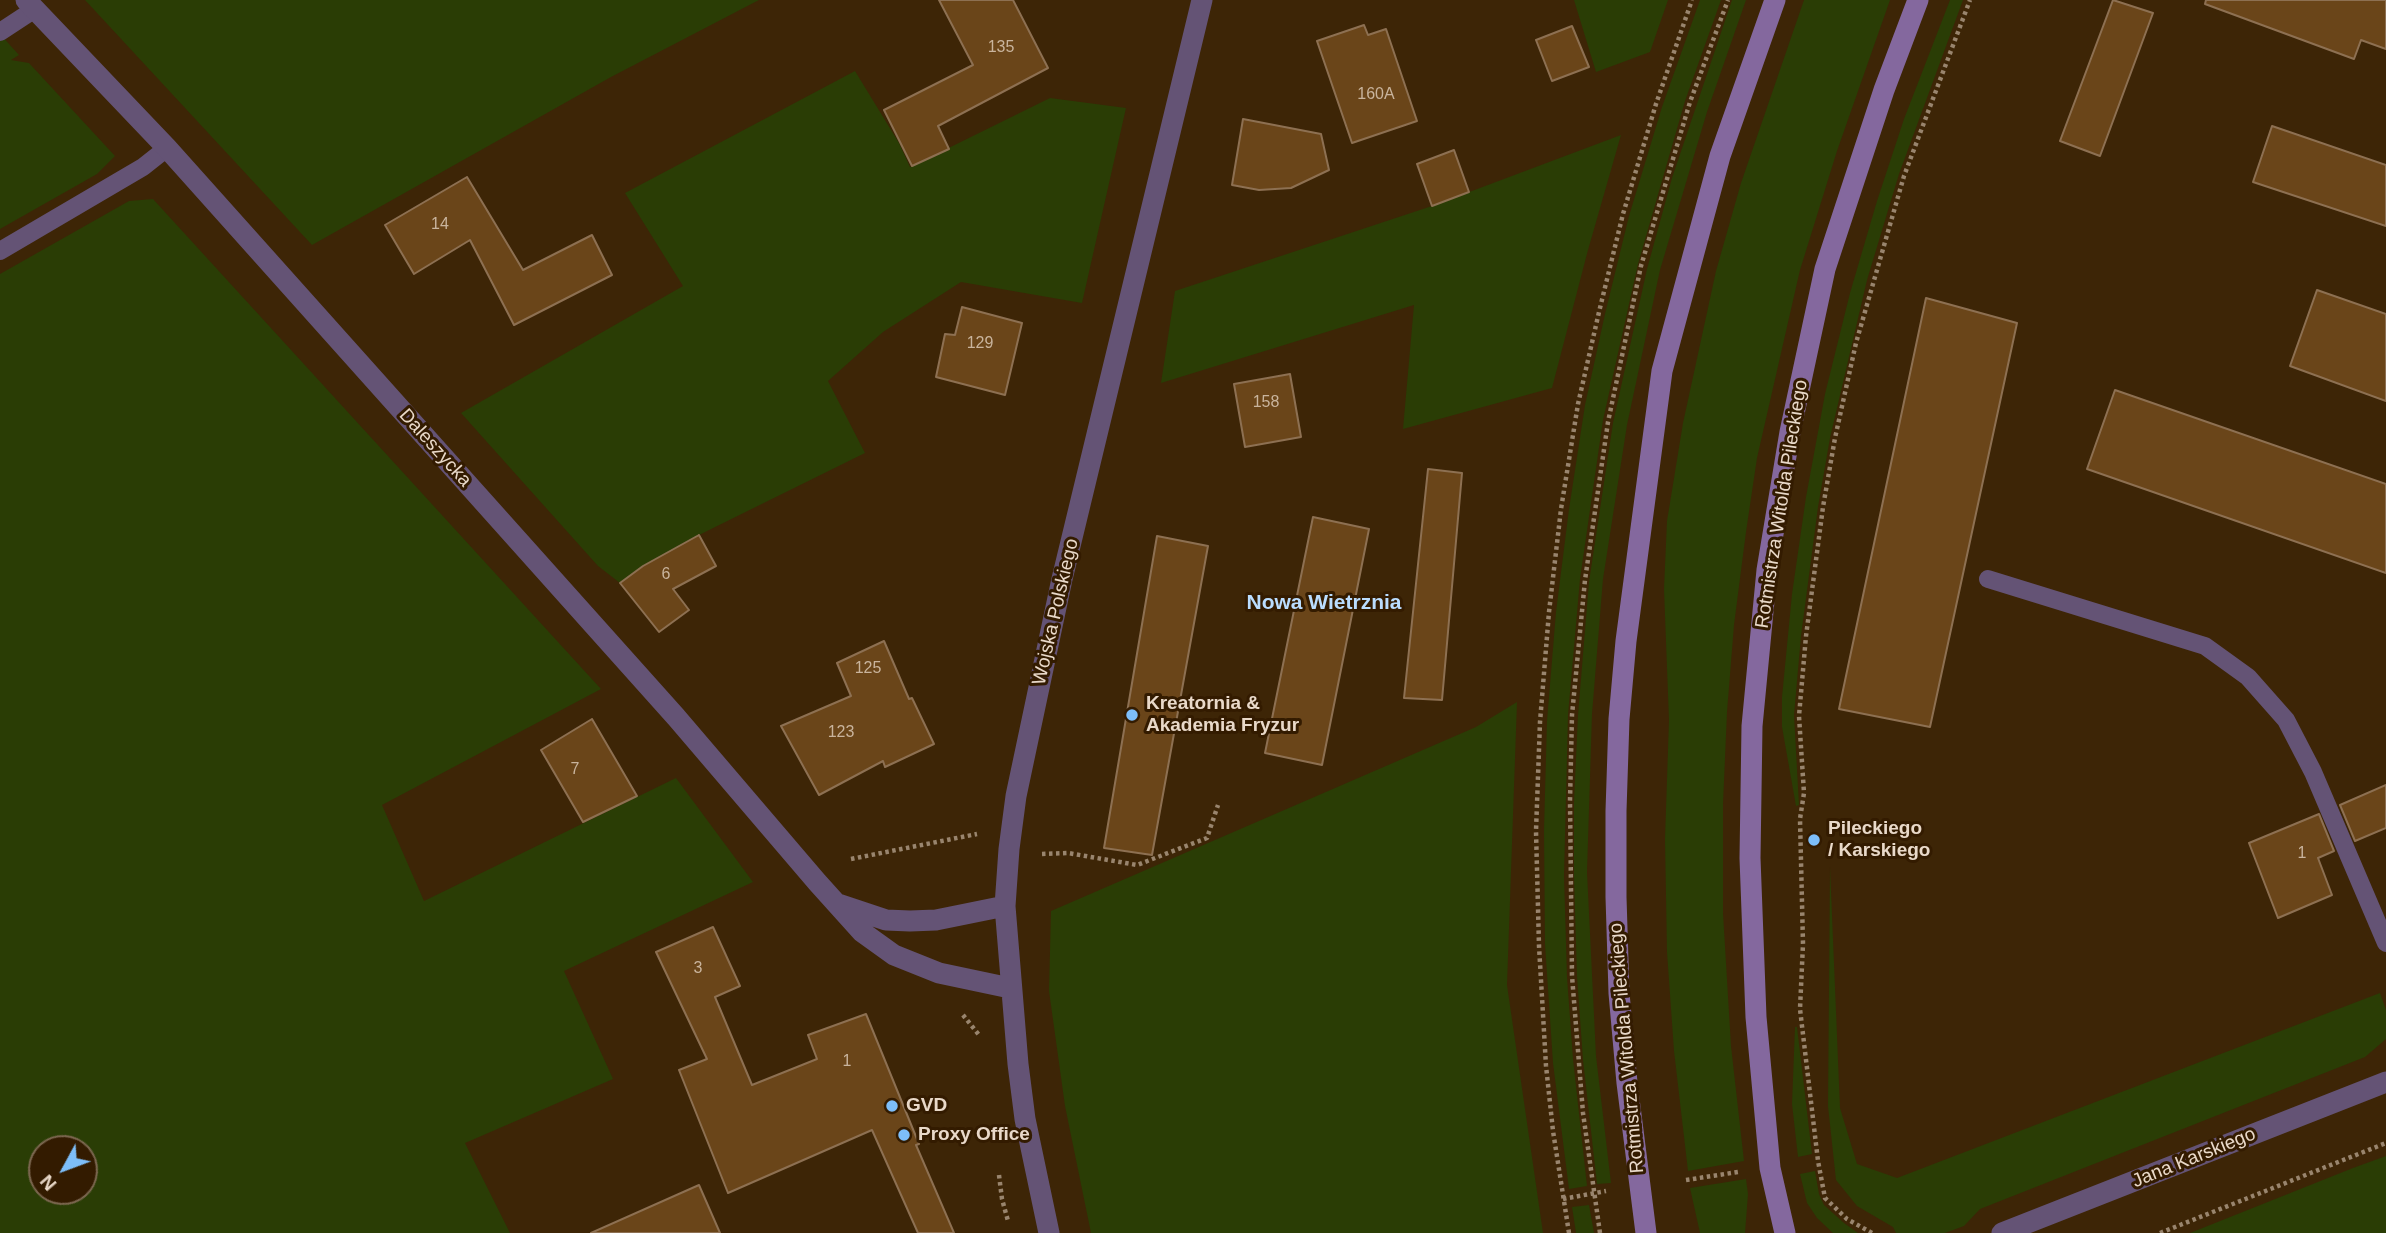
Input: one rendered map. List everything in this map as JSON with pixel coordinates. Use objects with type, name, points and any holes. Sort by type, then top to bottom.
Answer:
[{"type":"main road","name":"Rotmistrza Witolda Pileckiego","points":[[1646,1233],[1627,1083],[1619,993],[1617,797],[1619,719],[1626,641],[1661,371],[1720,156],[1775,0]]},
{"type":"main road","name":"Rotmistrza Witolda Pileckiego","points":[[1785,1233],[1770,1168],[1756,1017],[1751,871],[1752,726],[1767,570],[1790,432],[1825,269],[1884,90],[1918,0]]},
{"type":"street","name":"Wojska Polskiego","points":[[1049,1233],[1026,1119],[1010,988],[1005,906],[1009,849],[1016,796],[1059,593],[1202,0]]},
{"type":"street","name":"Daleszycka","points":[[31,5],[167,148],[667,706],[862,932],[894,955],[939,973],[1010,988]]},
{"type":"street","points":[[835,903],[886,920],[936,920],[1005,906]]},
{"type":"street","name":"Jana Karskiego","points":[[2002,1233],[2386,1082]]},
{"type":"lane","points":[[0,32],[31,5]]},
{"type":"lane","points":[[0,251],[144,166],[167,148]]},
{"type":"lane","points":[[1988,579],[2205,646],[2248,677],[2286,720],[2313,772],[2386,943]]},
{"type":"path","points":[[1569,1233],[1546,1066],[1539,946],[1537,817],[1540,722],[1549,612],[1578,404],[1598,312],[1623,214],[1656,104],[1692,0]]},
{"type":"path","points":[[1872,1233],[1847,1219],[1825,1198],[1818,1161],[1800,1009],[1803,944],[1800,820],[1804,793],[1800,703],[1811,590],[1835,438],[1856,343],[1904,176],[1970,0]]},
{"type":"path","points":[[1042,854],[1068,853],[1137,865],[1207,838],[1218,805]]},
{"type":"path","points":[[851,859],[978,834],[984,844]]},
{"type":"path","points":[[1042,843],[1042,867]]},
{"type":"path","points":[[957,1011],[977,1031],[983,1043]]},
{"type":"path","points":[[2160,1233],[2386,1143]]},
{"type":"path","points":[[1686,1180],[1749,1170]]},
{"type":"path","points":[[1563,1199],[1593,1192],[1600,1233]]},
{"type":"green space","points":[[85,0],[759,0],[611,77],[312,245]]},
{"type":"green space","points":[[1574,0],[1668,0],[1650,52],[1596,72]]},
{"type":"green space","points":[[1700,0],[1721,0],[1685,101],[1638,264],[1603,420],[1580,579],[1568,715],[1564,876],[1573,1059],[1587,1186],[1569,1189],[1553,1063],[1545,944],[1547,721],[1556,612],[1585,405],[1605,314],[1629,216],[1662,107]]},
{"type":"green space","points":[[1732,0],[1746,0],[1707,112],[1660,270],[1627,425],[1603,579],[1592,714],[1587,872],[1596,1056],[1611,1183],[1597,1184],[1583,1060],[1574,877],[1578,715],[1589,582],[1613,423],[1647,269],[1672,178]]},
{"type":"green space","points":[[1804,0],[1890,0],[1837,151],[1800,270],[1757,458],[1734,625],[1723,804],[1723,913],[1731,1046],[1744,1161],[1688,1171],[1674,1051],[1667,952],[1665,839],[1669,720],[1664,589],[1667,521],[1683,423],[1716,271],[1741,183]]},
{"type":"green space","points":[[1950,0],[1963,0],[1899,174],[1867,280],[1830,438],[1801,636],[1794,715],[1799,805],[1796,806],[1782,727],[1782,697],[1792,594],[1825,394],[1850,293],[1877,201],[1904,119]]},
{"type":"green space","points":[[0,34],[19,55],[11,60],[29,63],[115,156],[97,174],[0,229]]},
{"type":"green space","points":[[855,71],[899,143],[910,167],[1050,98],[1126,108],[1082,303],[961,282],[883,332],[828,381],[865,453],[699,535],[643,566],[620,583],[598,566],[461,413],[683,286],[625,193]]},
{"type":"green space","points":[[1621,135],[1552,388],[1403,429],[1414,305],[1161,383],[1175,291],[1432,206]]},
{"type":"green space","points":[[153,199],[601,689],[382,805],[424,901],[676,778],[753,882],[564,971],[613,1079],[465,1143],[510,1233],[0,1233],[0,274],[129,201]]},
{"type":"green space","points":[[1517,702],[1507,985],[1543,1233],[1091,1233],[1065,1106],[1049,991],[1051,911],[1476,727]]},
{"type":"green space","points":[[1830,867],[1840,1108],[1857,1164],[1897,1178],[2380,993],[2386,1010],[2386,1039],[2365,1057],[1980,1209],[1964,1226],[1945,1233],[1896,1233],[1893,1227],[1857,1206],[1836,1180],[1828,1106]]},
{"type":"green space","points":[[1795,1027],[1812,1154],[1798,1157],[1792,1104]]},
{"type":"green space","points":[[2386,1156],[2386,1233],[2190,1233],[2353,1168]]},
{"type":"green space","points":[[1815,1171],[1824,1205],[1858,1233],[1833,1233],[1817,1218],[1807,1203],[1800,1174]]},
{"type":"green space","points":[[1746,1179],[1748,1194],[1745,1233],[1700,1233],[1690,1188]]},
{"type":"green space","points":[[1589,1205],[1594,1233],[1576,1233],[1572,1207]]},
{"type":"building","points":[[939,0],[1013,0],[1048,68],[938,126],[949,149],[912,166],[884,110],[973,65]]},
{"type":"building","points":[[2113,0],[2153,13],[2100,156],[2060,141]]},
{"type":"building","points":[[2206,0],[2386,0],[2386,49],[2361,40],[2354,59],[2205,4]]},
{"type":"building","points":[[1364,25],[1368,35],[1386,29],[1417,121],[1352,143],[1317,41]]},
{"type":"building","points":[[1572,26],[1589,67],[1552,81],[1536,40]]},
{"type":"building","points":[[1243,119],[1321,134],[1329,170],[1291,188],[1259,190],[1232,185]]},
{"type":"building","points":[[2272,126],[2386,165],[2386,226],[2253,182]]},
{"type":"building","points":[[1454,150],[1469,192],[1432,206],[1417,164]]},
{"type":"building","points":[[467,177],[523,270],[592,235],[612,275],[514,325],[470,240],[414,274],[385,225]]},
{"type":"building","points":[[2317,290],[2386,314],[2386,401],[2290,366]]},
{"type":"building","points":[[1926,298],[2017,323],[1930,727],[1839,709]]},
{"type":"building","points":[[962,307],[1022,323],[1005,395],[936,377],[945,334],[955,335]]},
{"type":"building","points":[[1290,374],[1301,437],[1245,447],[1234,384]]},
{"type":"building","points":[[2115,390],[2386,484],[2386,573],[2087,469]]},
{"type":"building","points":[[1428,469],[1462,473],[1442,700],[1404,698]]},
{"type":"building","points":[[1313,517],[1369,529],[1322,765],[1265,753]]},
{"type":"building","points":[[699,535],[716,566],[673,589],[689,610],[659,632],[620,583],[643,566]]},
{"type":"building","points":[[1157,536],[1208,546],[1152,855],[1104,848]]},
{"type":"building","points":[[884,641],[909,699],[912,698],[934,744],[885,767],[883,761],[819,795],[781,726],[851,696],[837,663]]},
{"type":"building","points":[[592,719],[637,796],[583,822],[541,750]]},
{"type":"building","points":[[2386,785],[2386,828],[2355,841],[2340,805]]},
{"type":"building","points":[[2319,814],[2334,851],[2318,858],[2332,895],[2278,918],[2249,843]]},
{"type":"building","points":[[713,927],[740,986],[715,997],[752,1085],[817,1059],[808,1035],[866,1014],[919,1144],[916,1145],[954,1233],[918,1233],[872,1130],[728,1193],[679,1070],[707,1059],[656,952]]},
{"type":"building","points":[[699,1185],[720,1233],[591,1233]]},
{"type":"place","name":"Kreatornia & Akademia Fryzur","points":[[1132,715]]},
{"type":"place","name":"Pileckiego / Karskiego","points":[[1814,840]]},
{"type":"place","name":"GVD","points":[[892,1106]]},
{"type":"place","name":"Proxy Office","points":[[904,1135]]},
{"type":"district","name":"Nowa Wietrznia","points":[[1324,603]]}]
